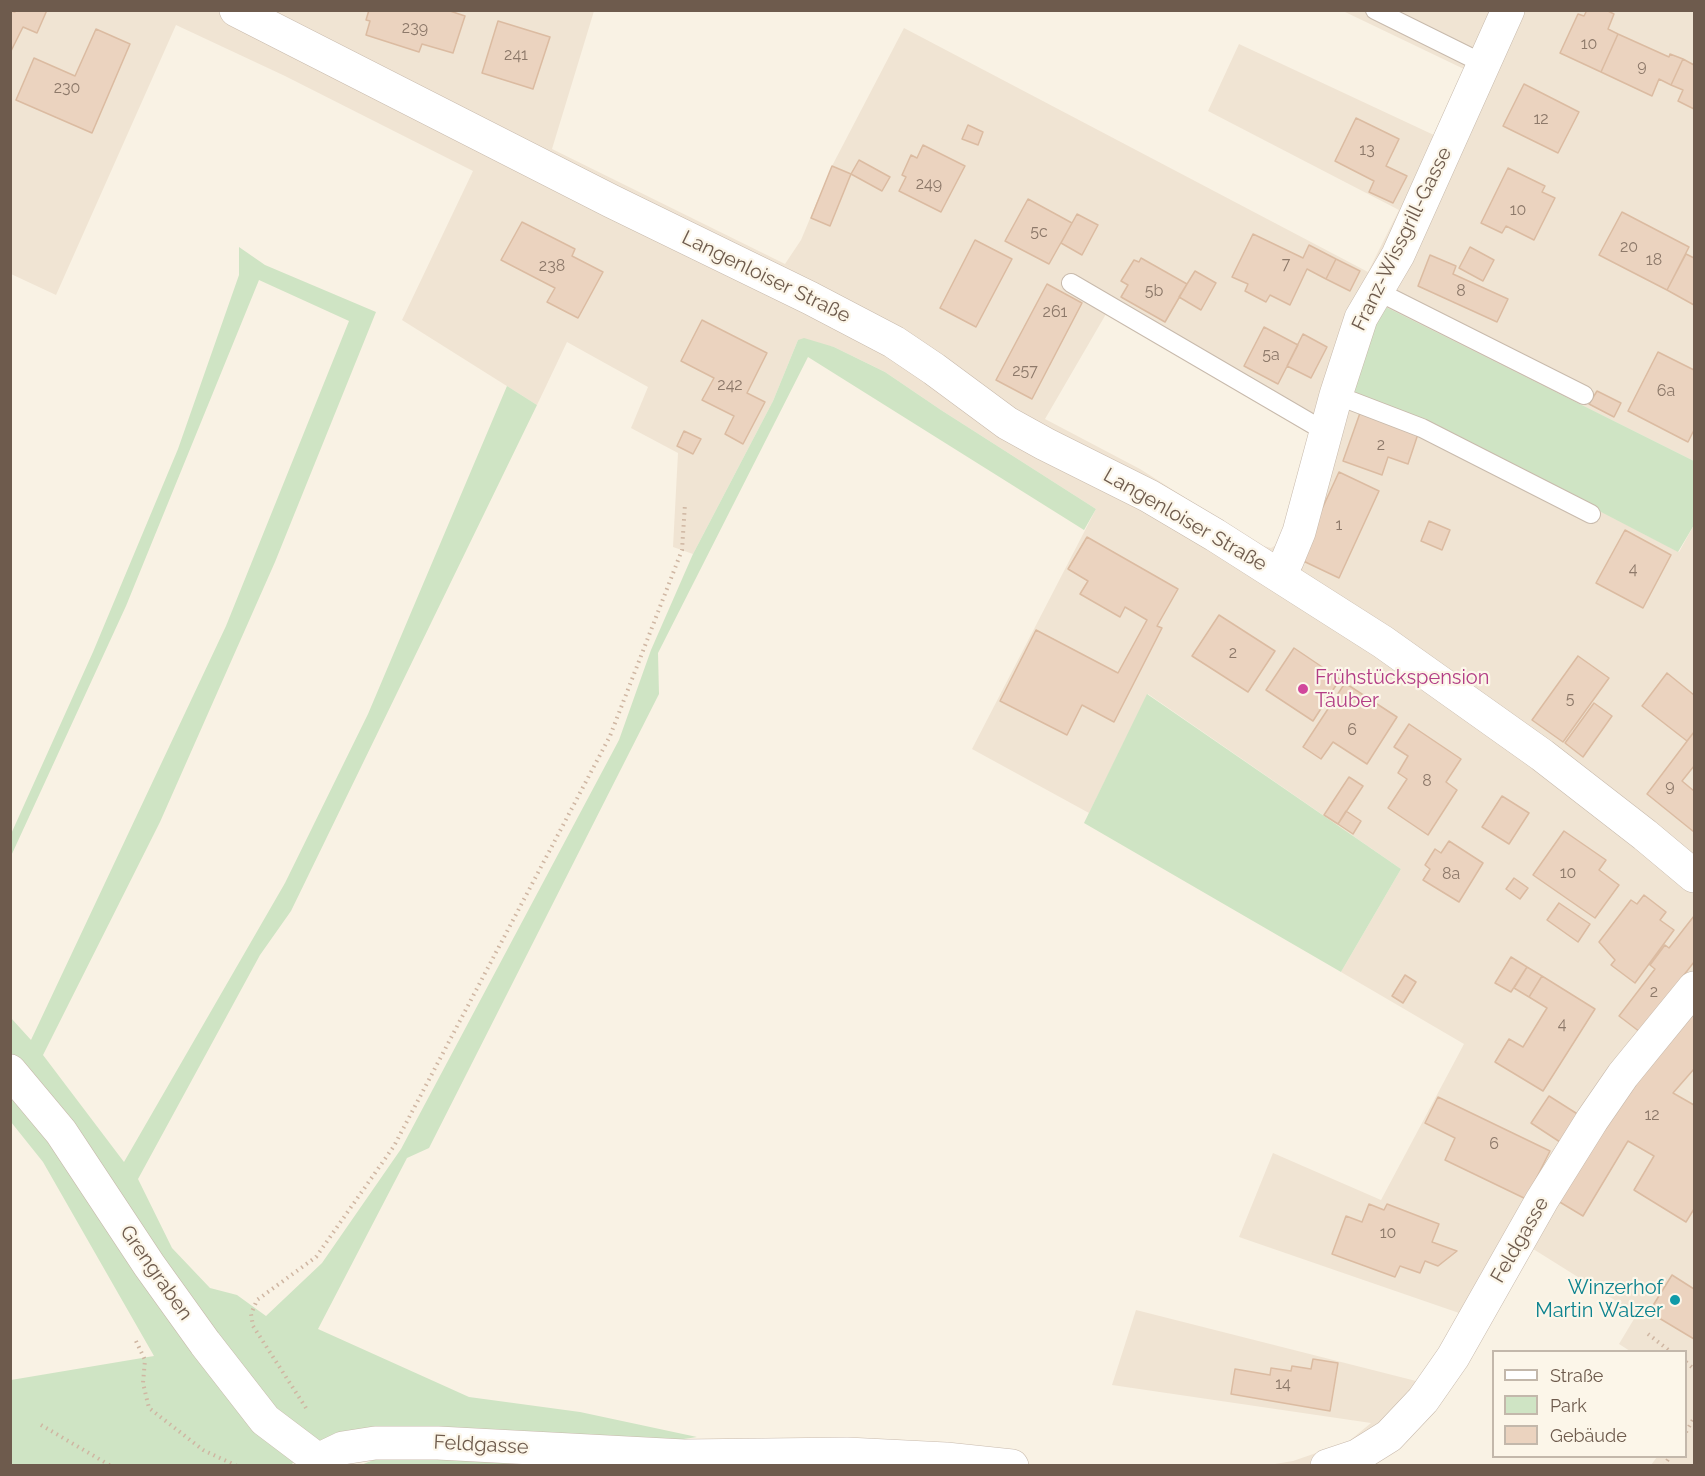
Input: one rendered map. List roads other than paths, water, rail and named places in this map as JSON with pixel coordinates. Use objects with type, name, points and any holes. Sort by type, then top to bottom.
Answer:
[{"type":"street","name":"Langenloiser Straße","points":[[236,10],[894,342],[1007,423],[1149,496],[1278,574],[1383,642],[1542,755],[1695,876]]},
{"type":"street","name":"Franz-Wissgrill-Gasse","points":[[1278,574],[1287,561],[1299,532],[1336,394],[1361,318],[1398,255],[1508,10]]},
{"type":"street","name":"Feldgasse","points":[[1327,1466],[1357,1456],[1389,1436],[1423,1400],[1453,1357],[1542,1200],[1592,1120],[1623,1075],[1695,988]]},
{"type":"street","name":"Grengraben","points":[[10,1071],[60,1132],[156,1275],[258,1411],[317,1463]]},
{"type":"street","name":"Feldgasse","points":[[317,1463],[343,1448],[375,1443],[438,1443],[684,1456],[847,1454],[946,1459],[1012,1466]]},
{"type":"lane","points":[[1375,10],[1484,64]]},
{"type":"lane","points":[[1071,283],[1326,432]]},
{"type":"lane","points":[[1377,291],[1584,395]]},
{"type":"lane","points":[[1336,394],[1422,428],[1590,514]]},
{"type":"place","name":"Frühstückspension Täuber","points":[[1303,689]]},
{"type":"place","name":"Winzerhof Martin Walzer","points":[[1675,1300]]}]
